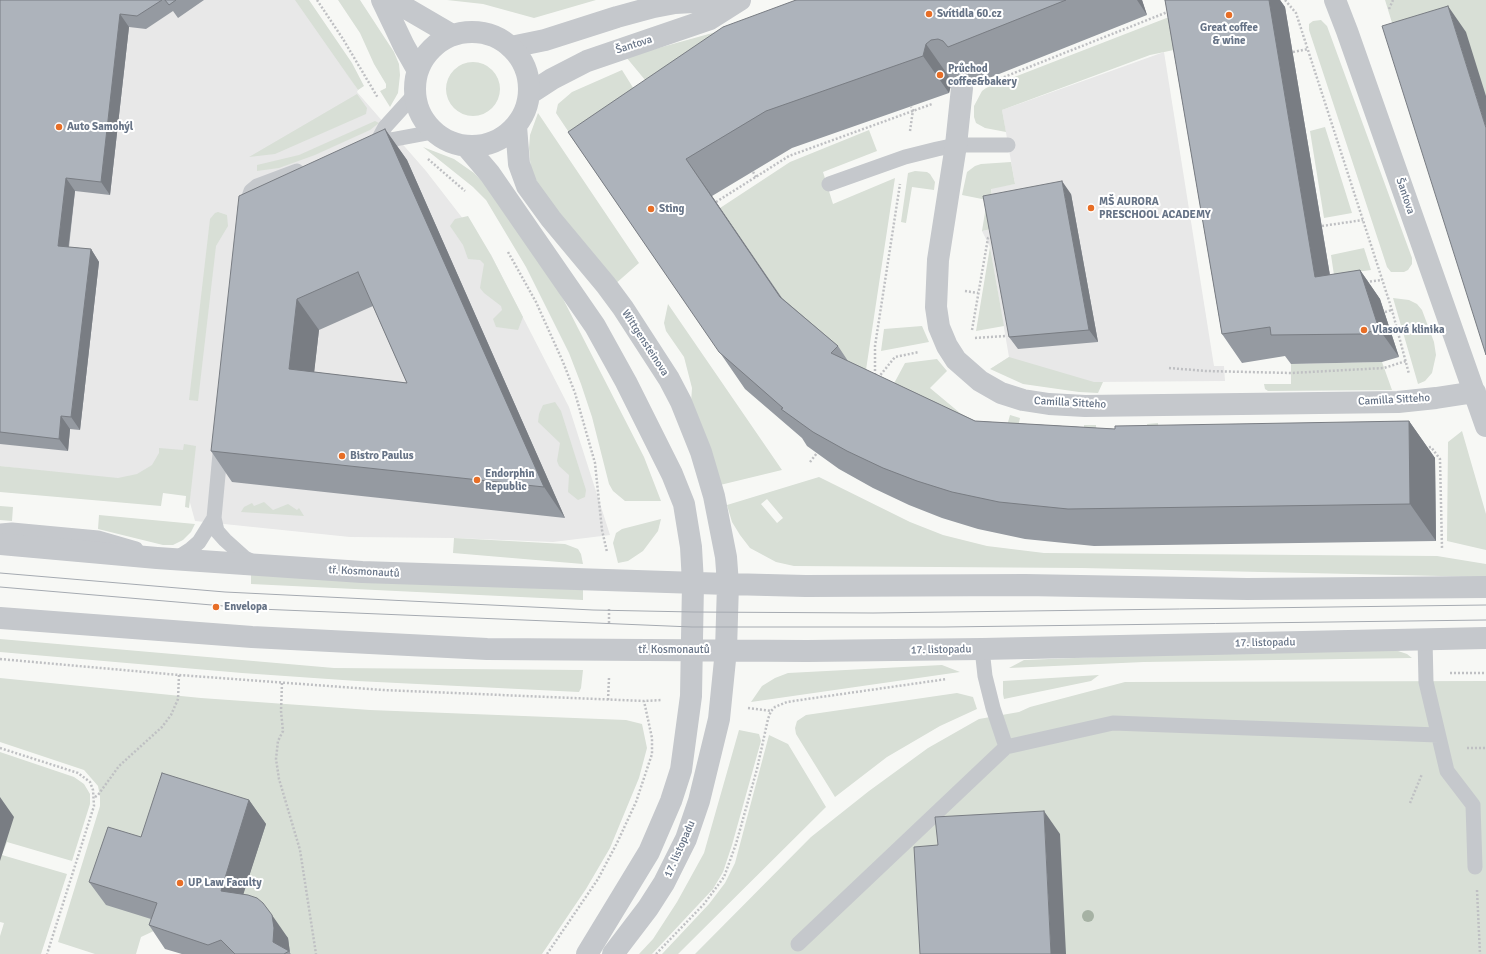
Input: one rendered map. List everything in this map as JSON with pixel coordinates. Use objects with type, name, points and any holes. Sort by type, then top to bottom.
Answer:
[{"type":"street","points":[[382,0],[417,69]]},
{"type":"street","points":[[392,0],[452,35]]},
{"type":"street","points":[[511,47],[545,40],[654,7],[682,2],[730,0]]},
{"type":"street","name":"Šantova","points":[[529,94],[552,79],[587,61],[710,19],[740,0]]},
{"type":"street","name":"Šantova","points":[[1335,0],[1486,426]]},
{"type":"street","points":[[467,32],[483,33],[498,38],[511,47],[519,56],[526,68],[529,94],[525,111],[516,126],[506,136],[494,143],[466,147],[448,142],[433,132],[420,115],[414,95],[417,69],[434,45],[452,35],[467,32]]},
{"type":"street","name":"Camilla Sitteho","points":[[962,88],[956,146],[938,260],[936,297],[937,317],[942,336],[956,360],[980,381],[1001,393],[1029,401],[1093,406],[1398,402],[1474,392]]},
{"type":"street","name":"Wittgensteinova","points":[[516,126],[519,164],[527,186],[551,219],[606,285],[623,308],[669,379],[681,402],[700,452],[714,496],[726,557],[728,584],[726,650]]},
{"type":"street","points":[[466,147],[490,174],[578,298],[595,326],[626,382],[672,474],[684,504],[691,547],[693,583],[689,717],[681,770],[677,784],[649,852],[587,954]]},
{"type":"street","name":"tř. Kosmonautů","points":[[0,544],[165,559],[362,572],[728,584]]},
{"type":"street","points":[[728,584],[806,586],[1025,585],[1248,589],[1486,586]]},
{"type":"street","name":"tř. Kosmonautů","points":[[0,618],[252,637],[487,649],[726,650]]},
{"type":"street","name":"17. listopadu","points":[[613,954],[648,908],[664,883],[676,860],[693,820],[716,737],[726,650],[982,649],[1486,638]]},
{"type":"lane","points":[[377,142],[385,127],[414,95]]},
{"type":"lane","points":[[362,148],[377,142],[433,132]]},
{"type":"lane","points":[[829,184],[905,157],[956,146],[1008,145]]},
{"type":"lane","points":[[243,222],[247,199],[251,191],[257,186],[309,167]]},
{"type":"lane","points":[[223,426],[214,518],[217,530],[225,540],[245,558],[262,566]]},
{"type":"lane","points":[[0,531],[12,530],[98,538],[135,548],[165,559],[191,549],[199,542],[214,518]]},
{"type":"lane","points":[[1425,639],[1426,682],[1447,771],[1473,805],[1476,867]]},
{"type":"lane","points":[[982,649],[985,676],[1006,747]]},
{"type":"lane","points":[[798,944],[1006,747],[1113,723],[1438,735]]},
{"type":"path","points":[[316,0],[343,39],[372,90],[381,102]]},
{"type":"path","points":[[1285,0],[1296,13],[1308,48],[1392,310],[1410,376]]},
{"type":"path","points":[[1388,9],[1393,0]]},
{"type":"path","points":[[984,85],[1172,10]]},
{"type":"path","points":[[1100,34],[1102,38]]},
{"type":"path","points":[[1293,52],[1308,48]]},
{"type":"path","points":[[1010,69],[1013,74]]},
{"type":"path","points":[[716,202],[789,156],[933,104]]},
{"type":"path","points":[[910,133],[913,110],[911,107]]},
{"type":"path","points":[[821,138],[823,143]]},
{"type":"path","points":[[425,156],[470,195]]},
{"type":"path","points":[[753,172],[756,177]]},
{"type":"path","points":[[902,176],[875,346],[875,382],[895,357],[925,351]]},
{"type":"path","points":[[1322,226],[1363,220]]},
{"type":"path","points":[[996,244],[995,237],[988,238],[970,338],[1005,336]]},
{"type":"path","points":[[504,246],[536,302],[575,393],[595,463],[599,489],[602,530],[608,555]]},
{"type":"path","points":[[1360,282],[1382,280]]},
{"type":"path","points":[[1384,312],[1392,310]]},
{"type":"path","points":[[1390,360],[1392,365]]},
{"type":"path","points":[[1169,368],[1206,371],[1291,373],[1384,368],[1406,361]]},
{"type":"path","points":[[1423,448],[1431,448],[1440,459],[1442,548]]},
{"type":"path","points":[[810,462],[817,453]]},
{"type":"path","points":[[0,659],[179,675],[383,690],[608,700],[666,700]]},
{"type":"path","points":[[608,700],[609,672]]},
{"type":"path","points":[[1445,673],[1486,673]]},
{"type":"path","points":[[95,797],[98,795],[118,766],[162,727],[171,715],[178,699],[179,675]]},
{"type":"path","points":[[656,954],[704,904],[724,877],[736,844],[755,777],[771,711],[775,707],[788,702],[948,679]]},
{"type":"path","points":[[282,683],[281,711],[283,731],[278,741],[276,759],[279,779],[300,850],[316,954]]},
{"type":"path","points":[[547,954],[598,879],[636,802],[652,754],[652,738],[644,701]]},
{"type":"path","points":[[747,708],[771,711]]},
{"type":"path","points":[[0,748],[78,773],[90,782],[95,797],[94,806],[47,954]]},
{"type":"path","points":[[1476,867],[1480,954]]},
{"type":"shaded area","points":[[0,0],[299,0],[358,90],[357,92],[426,171],[491,255],[569,407],[610,535],[553,542],[454,538],[350,537],[195,521],[189,499],[181,487],[0,466]]},
{"type":"shaded area","points":[[295,0],[309,0],[352,63],[364,86],[358,90]]},
{"type":"shaded area","points":[[338,0],[360,0],[394,52],[399,64],[400,75],[398,93],[390,107],[380,91],[386,88],[386,84],[374,64],[360,33]]},
{"type":"shaded area","points":[[447,0],[596,0],[534,18],[483,4]]},
{"type":"shaded area","points":[[805,0],[655,92],[626,57],[716,32]]},
{"type":"shaded area","points":[[1385,0],[1486,0],[1486,96],[1401,52]]},
{"type":"shaded area","points":[[1182,12],[1188,47],[1150,55],[1002,110],[1006,132],[985,128],[976,123],[974,117],[974,106],[982,91],[986,88]]},
{"type":"shaded area","points":[[1321,20],[1327,26],[1412,258],[1412,264],[1408,270],[1404,272],[1391,272],[1387,267],[1309,30],[1309,24],[1313,21]]},
{"type":"shaded area","name":"MŠ AURORA PRESCHOOL ACADEMY","points":[[1164,52],[1214,366],[1224,366],[1225,381],[1094,382],[1085,388],[992,368],[1009,357],[990,247],[982,231],[996,228],[991,188],[1015,184],[1002,110]]},
{"type":"shaded area","points":[[468,62],[478,62],[488,66],[496,74],[500,84],[500,94],[496,104],[488,112],[478,116],[468,116],[458,112],[450,104],[446,94],[446,84],[450,74],[458,66]]},
{"type":"shaded area","points":[[622,70],[642,102],[586,158],[556,113],[558,104],[572,92]]},
{"type":"shaded area","points":[[357,94],[367,108],[366,114],[275,154],[249,157]]},
{"type":"shaded area","points":[[538,113],[639,263],[614,285],[550,205],[531,171],[529,148],[530,135]]},
{"type":"shaded area","points":[[375,121],[379,123],[370,130],[315,155],[279,168],[257,171],[257,165],[299,155]]},
{"type":"shaded area","points":[[1325,127],[1352,213],[1324,218],[1310,131]]},
{"type":"shaded area","points":[[869,130],[877,151],[823,172],[833,204],[895,178],[864,383],[806,334],[720,208],[790,162]]},
{"type":"shaded area","points":[[423,147],[454,159],[474,173],[485,184],[559,291],[644,457],[661,501],[625,501],[613,491],[609,484],[592,417],[569,353],[526,267],[486,200],[473,187]]},
{"type":"shaded area","points":[[1011,162],[1015,184],[991,189],[996,228],[982,231],[987,200],[962,195],[967,172],[975,166],[981,164]]},
{"type":"shaded area","points":[[915,171],[927,172],[930,174],[935,182],[934,190],[912,187],[906,223],[901,222],[908,173]]},
{"type":"shaded area","points":[[218,212],[227,215],[228,226],[216,246],[198,401],[189,400],[210,219],[215,213]]},
{"type":"shaded area","points":[[468,216],[491,255],[523,317],[518,330],[496,327],[493,319],[502,310],[501,306],[480,288],[484,264],[480,260],[468,259],[463,245],[450,226],[455,219]]},
{"type":"shaded area","points":[[990,247],[1004,326],[976,331]]},
{"type":"shaded area","points":[[1364,248],[1371,270],[1334,275],[1331,255]]},
{"type":"shaded area","points":[[1393,298],[1409,300],[1417,304],[1422,310],[1434,342],[1436,355],[1432,373],[1425,381],[1418,384]]},
{"type":"shaded area","points":[[668,304],[782,470],[720,485],[691,403],[692,388],[684,357],[666,331],[664,323]]},
{"type":"shaded area","points":[[922,326],[929,342],[881,351],[884,329]]},
{"type":"shaded area","points":[[1009,357],[1094,382],[1103,382],[1098,393],[1079,392],[1023,384],[990,369]]},
{"type":"shaded area","points":[[937,359],[947,371],[930,388],[960,413],[983,425],[1005,433],[1010,415],[1020,418],[1016,436],[1084,444],[1084,425],[1096,425],[1096,444],[1148,443],[1147,424],[1158,423],[1159,448],[1005,443],[891,389],[905,363]]},
{"type":"shaded area","points":[[1382,362],[1392,390],[1268,391],[1265,389],[1264,384],[1291,384],[1291,364]]},
{"type":"shaded area","points":[[555,402],[561,411],[586,490],[585,497],[578,500],[568,492],[569,475],[559,466],[557,461],[560,443],[538,422],[539,414],[543,405]]},
{"type":"shaded area","points":[[1462,431],[1486,514],[1486,550],[1447,541],[1448,442]]},
{"type":"shaded area","points":[[184,444],[196,446],[189,508],[185,507],[186,496],[163,493],[161,506],[0,492],[0,466],[118,478],[137,474],[152,465],[159,453],[159,448],[183,450]]},
{"type":"shaded area","points":[[819,477],[910,522],[943,535],[987,546],[1044,553],[1437,556],[1486,564],[1486,577],[1082,568],[794,566],[776,562],[750,548],[732,522],[727,505]],"holes":[[[767,499],[783,518],[777,523],[761,504]]]},
{"type":"shaded area","points":[[264,502],[273,510],[288,504],[297,510],[299,508],[304,516],[241,512],[244,507],[252,503],[254,506]]},
{"type":"shaded area","points":[[0,506],[13,507],[12,521],[0,520]]},
{"type":"shaded area","points":[[99,515],[195,524],[191,532],[183,540],[173,545],[163,545],[98,529]]},
{"type":"shaded area","points":[[661,519],[658,531],[643,551],[628,561],[618,563],[613,543],[616,533],[622,529]]},
{"type":"shaded area","points":[[454,538],[565,544],[578,549],[581,554],[583,564],[453,553]]},
{"type":"shaded area","points":[[251,574],[583,589],[583,600],[251,584]]},
{"type":"shaded area","points":[[0,639],[334,668],[583,670],[581,688],[579,692],[357,681],[242,673],[0,652]]},
{"type":"shaded area","points":[[1395,650],[1407,654],[1412,658],[1144,662],[1009,668],[1024,660],[1175,654]]},
{"type":"shaded area","points":[[942,665],[960,672],[751,702],[762,686],[775,678],[788,673]]},
{"type":"shaded area","points":[[1099,675],[1091,681],[1004,699],[1003,681]]},
{"type":"shaded area","points":[[0,678],[201,698],[370,710],[626,720],[642,724],[647,748],[639,778],[610,848],[586,889],[542,954],[181,954],[185,942],[175,921],[141,937],[136,954],[95,954],[58,942],[100,806],[98,786],[84,770],[0,742]]},
{"type":"shaded area","points":[[1486,681],[1486,954],[695,954],[811,837],[869,791],[928,748],[979,719],[1019,712],[1030,707],[1125,682]]},
{"type":"shaded area","points":[[957,693],[973,697],[977,709],[940,726],[887,757],[835,797],[796,734],[795,728],[797,721],[806,715]]},
{"type":"shaded area","points":[[739,730],[759,734],[761,741],[723,872],[713,889],[652,954],[639,954],[653,939],[677,902],[704,853]]},
{"type":"shaded area","points":[[769,735],[788,744],[826,807],[678,954],[662,954],[709,904],[725,883],[735,863]]},
{"type":"shaded area","points":[[0,752],[74,777],[84,784],[90,794],[90,804],[72,861],[7,842],[2,855],[67,874],[41,954],[0,954],[0,936],[4,923],[0,922]]},
{"type":"building","points":[[0,0],[162,0],[137,16],[120,14],[101,182],[66,178],[58,246],[91,249],[71,417],[61,416],[59,439],[0,432]]},
{"type":"building","points":[[165,0],[176,0],[169,5]]},
{"type":"building","points":[[796,0],[1066,0],[948,47],[943,41],[938,39],[931,40],[926,44],[923,56],[766,111],[686,159],[780,297],[838,346],[831,353],[975,421],[1115,429],[1115,426],[1409,421],[1410,504],[1068,509],[999,502],[952,492],[883,468],[847,451],[813,432],[781,409],[783,408],[719,352],[568,132],[723,27]]},
{"type":"building","points":[[1165,0],[1269,0],[1315,277],[1360,270],[1379,329],[1362,334],[1271,335],[1270,327],[1222,334]]},
{"type":"building","points":[[1448,6],[1486,128],[1486,355],[1382,26]]},
{"type":"building","points":[[385,129],[544,487],[211,451],[239,196]],"holes":[[[358,272],[407,383],[289,369],[297,299]]]},
{"type":"building","points":[[1062,181],[1089,330],[1009,337],[983,196]]},
{"type":"building","name":"UP Law Faculty","points":[[162,773],[249,800],[221,891],[248,895],[257,898],[263,903],[272,915],[274,928],[273,942],[289,951],[284,954],[235,954],[221,940],[208,945],[149,925],[157,903],[89,882],[108,827],[141,837]]},
{"type":"building","points":[[1044,811],[1051,954],[920,954],[914,847],[938,845],[935,817]]},
{"type":"tram line","points":[[0,573],[225,592],[593,610],[873,613],[1486,605]]},
{"type":"tram line","points":[[0,587],[259,609],[692,627],[944,627],[1486,620]]},
{"type":"place","name":"Svítidla 60.cz","points":[[929,14]]},
{"type":"place","name":"Great coffee & wine","points":[[1229,15]]},
{"type":"place","name":"Průchod coffee&bakery","points":[[940,75]]},
{"type":"place","name":"Auto Samohýl","points":[[59,127]]},
{"type":"place","name":"MŠ AURORA PRESCHOOL ACADEMY","points":[[1091,208]]},
{"type":"place","name":"Sting","points":[[651,209]]},
{"type":"place","name":"Vlasová klinika","points":[[1364,330]]},
{"type":"place","name":"Bistro Paulus","points":[[342,456]]},
{"type":"place","name":"Endorphin Republic","points":[[477,480]]},
{"type":"place","name":"Envelopa","points":[[216,607]]},
{"type":"place","name":"UP Law Faculty","points":[[180,883]]}]
